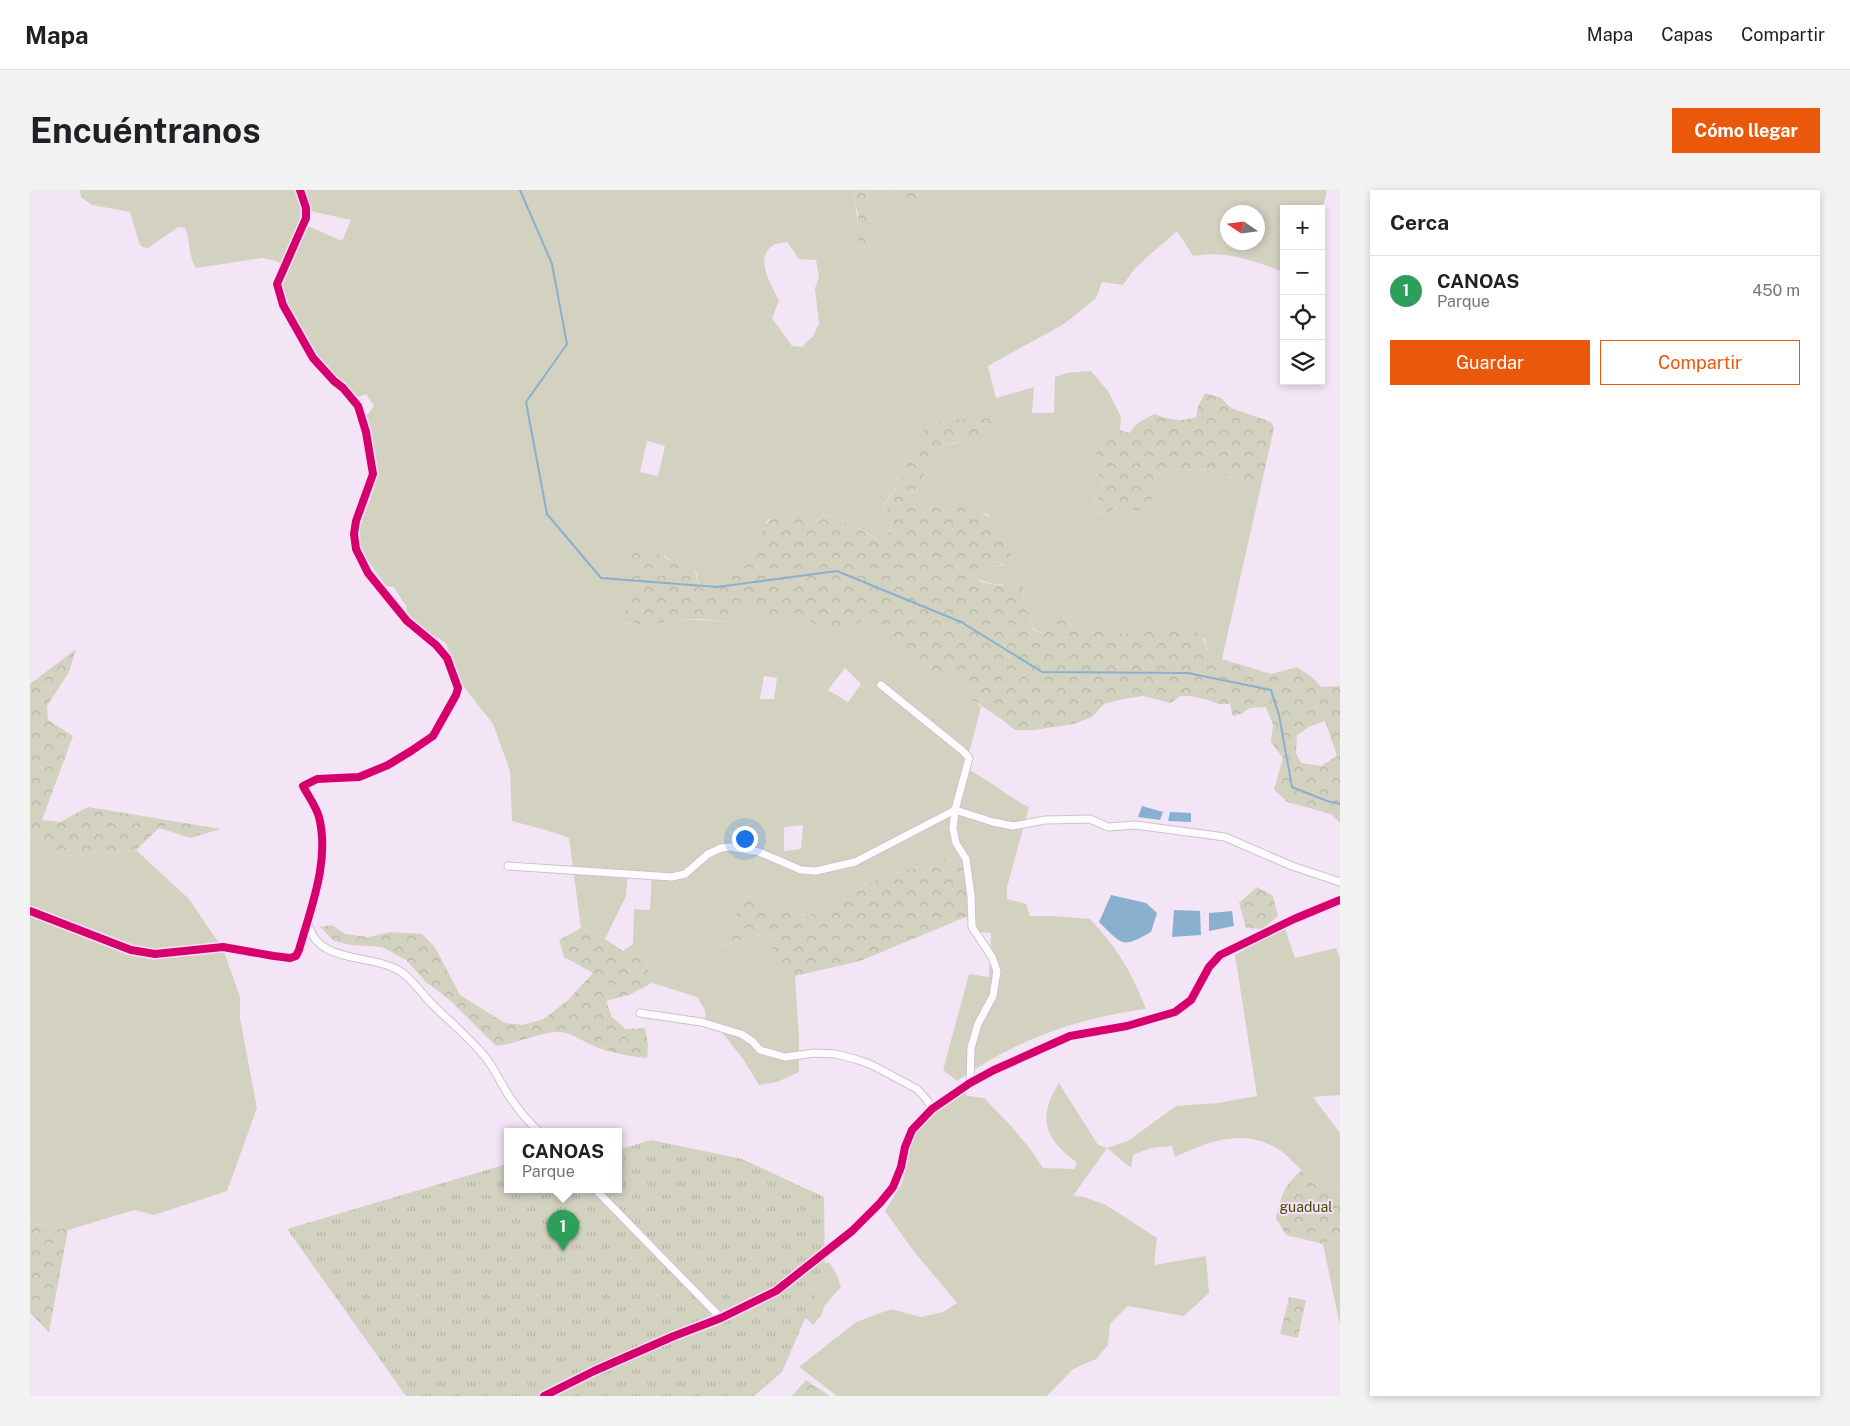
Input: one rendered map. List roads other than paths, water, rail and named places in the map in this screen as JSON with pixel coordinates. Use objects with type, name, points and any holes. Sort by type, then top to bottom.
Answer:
[{"type":"street","points":[[30,911],[131,950],[160,955],[194,949],[223,947],[290,958],[296,956],[320,878],[323,840],[318,815],[303,786],[317,779],[359,777],[388,764],[423,744],[433,736],[456,695],[458,688],[447,658],[441,650],[407,621],[368,573],[356,549],[354,534],[356,521],[373,474],[366,432],[358,406],[313,358],[283,305],[277,284],[306,218],[306,208],[300,190]]},
{"type":"street","points":[[881,685],[969,758],[955,810],[953,828],[956,844],[966,859],[971,896],[972,927],[992,957],[997,971],[993,996],[978,1024],[971,1048],[970,1082]]},
{"type":"street","points":[[508,866],[672,877],[685,874],[708,854],[721,848],[730,847],[759,852],[801,870],[816,871],[854,862],[955,810],[1013,826],[1045,820],[1090,819],[1108,827],[1135,824],[1226,837],[1292,866],[1340,882]]},
{"type":"street","points":[[544,1396],[594,1371],[720,1318],[776,1291],[852,1231],[873,1210],[894,1187],[905,1147],[912,1130],[932,1109],[970,1082],[1070,1036],[1127,1026],[1175,1012],[1191,1000],[1208,967],[1220,955],[1294,919],[1340,900]]},
{"type":"street","points":[[308,921],[311,935],[324,948],[400,971],[448,1021],[469,1037],[488,1060],[513,1102],[536,1128]]},
{"type":"street","points":[[640,1013],[701,1022],[742,1034],[760,1050],[785,1057],[814,1053],[835,1054],[855,1059],[872,1065],[917,1089],[932,1109]]},
{"type":"street","points":[[599,1193],[720,1318]]},
{"type":"water","points":[[1142,806],[1163,812],[1160,820],[1138,817]]},
{"type":"water","points":[[1170,812],[1191,813],[1191,822],[1168,821]]},
{"type":"water","points":[[1111,895],[1146,903],[1157,913],[1151,932],[1128,942],[1118,940],[1113,936],[1099,922]]},
{"type":"water","points":[[1174,910],[1200,911],[1201,935],[1172,937]]},
{"type":"water","points":[[1232,911],[1234,926],[1209,931],[1209,913]]},
{"type":"waterway","points":[[520,190],[552,264],[567,344],[526,402],[547,514],[601,578],[717,587],[837,571],[961,622],[1042,672],[1188,673],[1271,690],[1279,715],[1292,787],[1327,801],[1340,804]]},
{"type":"place","name":"CANOAS","points":[[563,1251]]},
{"type":"park label","name":"guadual","points":[[1306,1207]]}]
